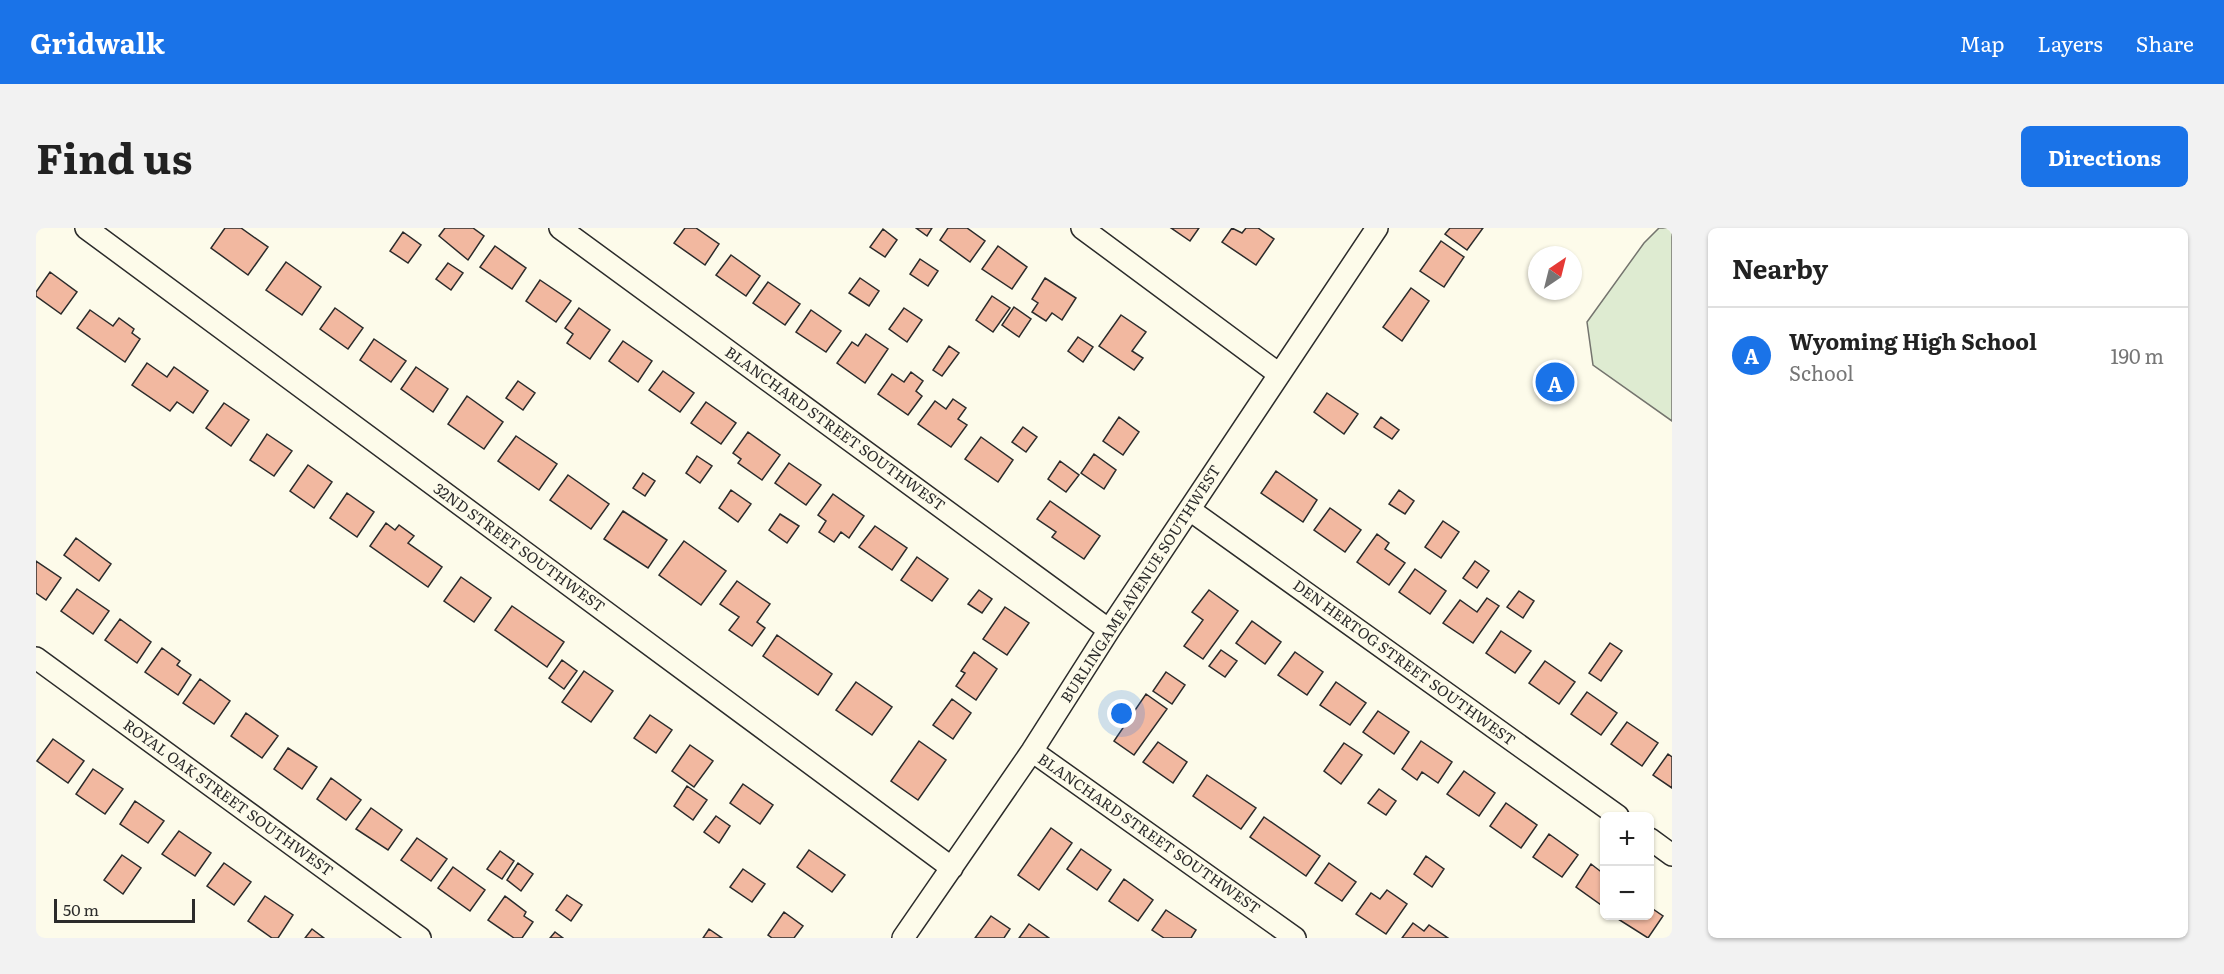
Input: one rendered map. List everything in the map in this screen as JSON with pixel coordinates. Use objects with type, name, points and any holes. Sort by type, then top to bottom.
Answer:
[{"type":"street","name":"32ND STREET SOUTHWEST","points":[[86,228],[952,868]]},
{"type":"street","name":"BLANCHARD STREET SOUTHWEST","points":[[560,228],[1109,630]]},
{"type":"street","points":[[1082,228],[1279,374]]},
{"type":"street","name":"BURLINGAME AVENUE SOUTHWEST","points":[[903,938],[1032,751],[1109,630],[1377,228]]},
{"type":"street","name":"DEN HERTOG STREET SOUTHWEST","points":[[1190,510],[1612,812]]},
{"type":"street","name":"ROYAL OAK STREET SOUTHWEST","points":[[36,658],[420,938]]},
{"type":"street","name":"BLANCHARD STREET SOUTHWEST","points":[[1032,751],[1295,938]]},
{"type":"street","points":[[1654,842],[1672,855]]},
{"type":"green space","points":[[1659,228],[1672,228],[1672,421],[1593,365],[1587,322],[1644,243]]},
{"type":"building","points":[[225,228],[241,228],[268,247],[248,275],[211,248]]},
{"type":"building","points":[[445,228],[473,228],[484,236],[468,260],[439,236]]},
{"type":"building","points":[[685,228],[696,228],[719,244],[705,265],[674,243]]},
{"type":"building","points":[[916,228],[932,228],[927,236]]},
{"type":"building","points":[[948,228],[967,228],[985,241],[970,262],[940,240]]},
{"type":"building","points":[[1171,228],[1199,228],[1190,241]]},
{"type":"building","points":[[1232,228],[1242,233],[1246,228],[1258,228],[1274,239],[1256,265],[1222,242]]},
{"type":"building","points":[[1450,228],[1483,228],[1467,250],[1445,234]]},
{"type":"building","points":[[883,229],[897,240],[885,257],[870,247]]},
{"type":"building","points":[[403,232],[421,245],[408,263],[390,251]]},
{"type":"building","points":[[1441,241],[1464,257],[1444,287],[1420,271]]},
{"type":"building","points":[[495,246],[526,268],[512,289],[480,267]]},
{"type":"building","points":[[998,246],[1027,267],[1012,289],[982,269]]},
{"type":"building","points":[[731,255],[760,276],[746,296],[716,275]]},
{"type":"building","points":[[920,259],[938,271],[928,286],[910,274]]},
{"type":"building","points":[[286,262],[321,287],[302,315],[266,290]]},
{"type":"building","points":[[448,263],[463,273],[451,290],[436,279]]},
{"type":"building","points":[[50,272],[77,292],[61,314],[36,296],[36,292]]},
{"type":"building","points":[[860,278],[879,291],[869,306],[849,293]]},
{"type":"building","points":[[1045,278],[1076,298],[1062,320],[1052,313],[1046,321],[1032,312],[1038,303],[1032,299]]},
{"type":"building","points":[[540,280],[571,301],[556,322],[526,301]]},
{"type":"building","points":[[768,282],[800,304],[785,325],[753,303]]},
{"type":"building","points":[[1411,288],[1429,301],[1402,341],[1383,327]]},
{"type":"building","points":[[992,296],[1010,308],[993,332],[976,320]]},
{"type":"building","points":[[1014,307],[1031,319],[1019,337],[1002,325]]},
{"type":"building","points":[[335,308],[363,328],[348,349],[320,329]]},
{"type":"building","points":[[579,308],[610,330],[590,359],[567,343],[573,334],[565,328]]},
{"type":"building","points":[[904,308],[922,320],[907,342],[889,329]]},
{"type":"building","points":[[90,310],[113,326],[119,318],[134,329],[132,333],[140,339],[125,362],[77,328]]},
{"type":"building","points":[[811,310],[841,331],[826,352],[796,332]]},
{"type":"building","points":[[1121,315],[1146,332],[1132,351],[1143,358],[1134,370],[1099,346]]},
{"type":"building","points":[[866,334],[888,349],[865,383],[837,363],[852,342],[858,346]]},
{"type":"building","points":[[1078,337],[1093,347],[1083,362],[1068,351]]},
{"type":"building","points":[[374,339],[406,361],[391,382],[360,360]]},
{"type":"building","points":[[623,341],[652,361],[638,382],[609,361]]},
{"type":"building","points":[[949,346],[959,353],[942,376],[933,370]]},
{"type":"building","points":[[147,363],[167,377],[174,367],[208,391],[193,413],[177,402],[170,411],[132,385]]},
{"type":"building","points":[[416,367],[448,389],[433,412],[401,389]]},
{"type":"building","points":[[663,371],[694,393],[680,412],[649,390]]},
{"type":"building","points":[[911,372],[923,381],[916,391],[922,396],[908,415],[878,394],[892,374],[904,382]]},
{"type":"building","points":[[518,381],[535,393],[523,410],[506,398]]},
{"type":"building","points":[[1327,393],[1358,414],[1344,434],[1314,412]]},
{"type":"building","points":[[467,396],[503,422],[484,449],[448,424]]},
{"type":"building","points":[[953,399],[966,408],[958,419],[967,425],[951,447],[918,424],[935,401],[946,409]]},
{"type":"building","points":[[706,402],[736,423],[721,444],[691,423]]},
{"type":"building","points":[[224,403],[249,420],[231,446],[206,428]]},
{"type":"building","points":[[1119,417],[1139,432],[1123,455],[1103,441]]},
{"type":"building","points":[[1381,417],[1399,430],[1392,439],[1374,427]]},
{"type":"building","points":[[1023,427],[1037,437],[1026,452],[1012,442]]},
{"type":"building","points":[[748,432],[780,455],[762,480],[738,463],[741,459],[733,453]]},
{"type":"building","points":[[267,434],[292,451],[274,476],[250,460]]},
{"type":"building","points":[[516,436],[557,464],[539,490],[498,461]]},
{"type":"building","points":[[981,437],[1013,460],[998,482],[965,459]]},
{"type":"building","points":[[1094,454],[1116,470],[1104,489],[1081,473]]},
{"type":"building","points":[[697,456],[712,466],[700,483],[686,473]]},
{"type":"building","points":[[1060,461],[1079,475],[1066,492],[1048,479]]},
{"type":"building","points":[[789,463],[821,485],[806,505],[775,483]]},
{"type":"building","points":[[308,465],[332,482],[314,508],[290,491]]},
{"type":"building","points":[[1276,471],[1317,500],[1303,522],[1261,493]]},
{"type":"building","points":[[643,473],[655,481],[645,496],[633,488]]},
{"type":"building","points":[[568,475],[609,504],[591,529],[550,500]]},
{"type":"building","points":[[731,490],[751,504],[738,522],[719,508]]},
{"type":"building","points":[[1399,490],[1414,501],[1405,514],[1389,504]]},
{"type":"building","points":[[347,493],[374,512],[357,537],[330,518]]},
{"type":"building","points":[[833,494],[864,516],[849,538],[841,532],[834,542],[819,532],[826,521],[818,515]]},
{"type":"building","points":[[1050,501],[1100,536],[1084,559],[1052,537],[1056,532],[1037,519]]},
{"type":"building","points":[[1330,508],[1361,530],[1345,552],[1314,530]]},
{"type":"building","points":[[623,511],[667,540],[648,568],[604,539]]},
{"type":"building","points":[[780,514],[799,526],[787,543],[769,530]]},
{"type":"building","points":[[1443,521],[1459,532],[1441,558],[1425,547]]},
{"type":"building","points":[[386,523],[395,530],[399,525],[414,536],[408,543],[442,567],[428,587],[370,546]]},
{"type":"building","points":[[875,526],[907,548],[892,570],[859,547]]},
{"type":"building","points":[[1377,534],[1389,543],[1385,549],[1405,563],[1389,585],[1357,562]]},
{"type":"building","points":[[76,538],[111,564],[99,581],[64,555]]},
{"type":"building","points":[[684,541],[726,571],[701,605],[659,575]]},
{"type":"building","points":[[917,557],[948,579],[932,601],[901,580]]},
{"type":"building","points":[[36,561],[61,578],[46,600],[36,593]]},
{"type":"building","points":[[1475,561],[1489,571],[1477,588],[1463,578]]},
{"type":"building","points":[[1415,569],[1446,591],[1430,614],[1399,592]]},
{"type":"building","points":[[461,577],[491,598],[474,622],[444,601]]},
{"type":"building","points":[[737,581],[770,604],[757,622],[765,628],[752,646],[729,630],[739,617],[720,604]]},
{"type":"building","points":[[77,589],[109,611],[93,634],[61,611]]},
{"type":"building","points":[[979,590],[992,599],[982,613],[968,604]]},
{"type":"building","points":[[1209,590],[1238,611],[1203,659],[1184,646],[1203,620],[1192,612]]},
{"type":"building","points":[[1519,591],[1534,601],[1523,618],[1507,607]]},
{"type":"building","points":[[1487,598],[1499,606],[1473,643],[1443,623],[1460,600],[1477,612]]},
{"type":"building","points":[[512,606],[564,642],[547,667],[495,630]]},
{"type":"building","points":[[1005,607],[1029,623],[1007,655],[983,639]]},
{"type":"building","points":[[120,619],[151,642],[137,663],[105,640]]},
{"type":"building","points":[[1252,621],[1281,642],[1265,664],[1236,643]]},
{"type":"building","points":[[1501,631],[1531,651],[1515,673],[1486,653]]},
{"type":"building","points":[[777,635],[832,674],[818,695],[763,656]]},
{"type":"building","points":[[1610,643],[1622,651],[1601,681],[1589,673]]},
{"type":"building","points":[[162,648],[180,661],[177,665],[191,675],[178,695],[145,672]]},
{"type":"building","points":[[1221,650],[1237,661],[1225,677],[1209,666]]},
{"type":"building","points":[[974,652],[997,669],[976,700],[956,686],[965,673],[961,671]]},
{"type":"building","points":[[1295,652],[1323,672],[1307,695],[1278,675]]},
{"type":"building","points":[[562,660],[577,671],[564,689],[549,678]]},
{"type":"building","points":[[1545,661],[1575,682],[1559,704],[1529,683]]},
{"type":"building","points":[[584,671],[613,691],[591,722],[562,702]]},
{"type":"building","points":[[1166,672],[1185,685],[1172,704],[1153,691]]},
{"type":"building","points":[[200,679],[230,701],[214,724],[183,703]]},
{"type":"building","points":[[856,682],[892,707],[872,735],[836,710]]},
{"type":"building","points":[[1336,682],[1366,703],[1350,725],[1320,705]]},
{"type":"building","points":[[1587,692],[1617,713],[1601,735],[1571,714]]},
{"type":"building","points":[[1146,694],[1167,709],[1134,755],[1114,741]]},
{"type":"building","points":[[952,699],[971,713],[953,739],[933,725]]},
{"type":"building","points":[[1378,711],[1409,732],[1394,754],[1363,732]]},
{"type":"building","points":[[246,713],[278,736],[262,758],[231,736]]},
{"type":"building","points":[[650,715],[672,730],[656,753],[634,738]]},
{"type":"building","points":[[1627,722],[1658,743],[1642,766],[1611,744]]},
{"type":"building","points":[[53,739],[84,761],[68,783],[37,761]]},
{"type":"building","points":[[919,741],[946,760],[918,800],[891,781]]},
{"type":"building","points":[[1421,741],[1452,762],[1438,783],[1422,772],[1417,780],[1402,769]]},
{"type":"building","points":[[1158,742],[1187,762],[1173,783],[1143,762]]},
{"type":"building","points":[[1344,743],[1362,755],[1341,784],[1324,771]]},
{"type":"building","points":[[690,745],[713,761],[694,787],[672,771]]},
{"type":"building","points":[[288,748],[317,767],[302,789],[274,769]]},
{"type":"building","points":[[1668,754],[1672,757],[1672,788],[1653,775]]},
{"type":"building","points":[[93,769],[123,789],[105,814],[76,794]]},
{"type":"building","points":[[1464,771],[1495,793],[1479,816],[1447,794]]},
{"type":"building","points":[[1207,775],[1256,808],[1241,829],[1193,796]]},
{"type":"building","points":[[331,778],[361,800],[346,820],[317,799]]},
{"type":"building","points":[[743,784],[773,805],[760,824],[730,803]]},
{"type":"building","points":[[687,786],[707,800],[693,820],[674,806]]},
{"type":"building","points":[[1379,789],[1396,801],[1386,815],[1368,803]]},
{"type":"building","points":[[135,801],[164,821],[148,843],[120,824]]},
{"type":"building","points":[[1506,803],[1537,825],[1521,848],[1490,826]]},
{"type":"building","points":[[371,808],[402,830],[388,850],[356,829]]},
{"type":"building","points":[[716,816],[730,826],[719,843],[704,832]]},
{"type":"building","points":[[1264,817],[1320,856],[1306,876],[1250,837]]},
{"type":"building","points":[[1051,828],[1072,843],[1039,890],[1018,875]]},
{"type":"building","points":[[179,831],[211,853],[195,876],[162,854]]},
{"type":"building","points":[[1549,834],[1578,855],[1562,877],[1533,857]]},
{"type":"building","points":[[417,838],[447,859],[431,881],[401,860]]},
{"type":"building","points":[[1081,849],[1111,870],[1097,890],[1067,869]]},
{"type":"building","points":[[809,850],[845,875],[832,892],[797,867]]},
{"type":"building","points":[[500,851],[514,861],[502,879],[487,869]]},
{"type":"building","points":[[122,855],[141,868],[123,894],[104,880]]},
{"type":"building","points":[[1426,856],[1444,869],[1432,887],[1414,874]]},
{"type":"building","points":[[224,863],[251,882],[234,905],[207,886]]},
{"type":"building","points":[[518,863],[533,874],[521,891],[507,880]]},
{"type":"building","points":[[1329,863],[1356,882],[1342,901],[1315,883]]},
{"type":"building","points":[[1591,864],[1600,871],[1600,904],[1576,887]]},
{"type":"building","points":[[453,867],[485,890],[470,911],[438,888]]},
{"type":"building","points":[[743,869],[765,884],[752,902],[730,887]]},
{"type":"building","points":[[1124,879],[1153,900],[1138,921],[1109,901]]},
{"type":"building","points":[[1387,890],[1407,904],[1386,934],[1356,914],[1371,893],[1380,899]]},
{"type":"building","points":[[567,895],[582,905],[571,921],[556,910]]},
{"type":"building","points":[[265,896],[293,915],[278,938],[272,938],[248,921]]},
{"type":"building","points":[[505,896],[526,912],[524,916],[533,922],[522,938],[514,938],[488,920]]},
{"type":"building","points":[[1166,910],[1196,930],[1191,938],[1164,938],[1152,930]]},
{"type":"building","points":[[1654,910],[1663,916],[1648,938],[1620,920],[1654,920]]},
{"type":"building","points":[[784,912],[803,926],[794,938],[772,938],[768,935]]},
{"type":"building","points":[[991,916],[1010,929],[1004,938],[975,938]]},
{"type":"building","points":[[1413,923],[1424,931],[1429,925],[1448,938],[1402,938]]},
{"type":"building","points":[[1029,924],[1049,938],[1019,938]]},
{"type":"building","points":[[312,929],[324,938],[305,938]]},
{"type":"building","points":[[709,929],[722,938],[703,938]]},
{"type":"building","points":[[555,932],[563,938],[550,938]]},
{"type":"place","name":"Wyoming High School","points":[[1555,382]]}]
